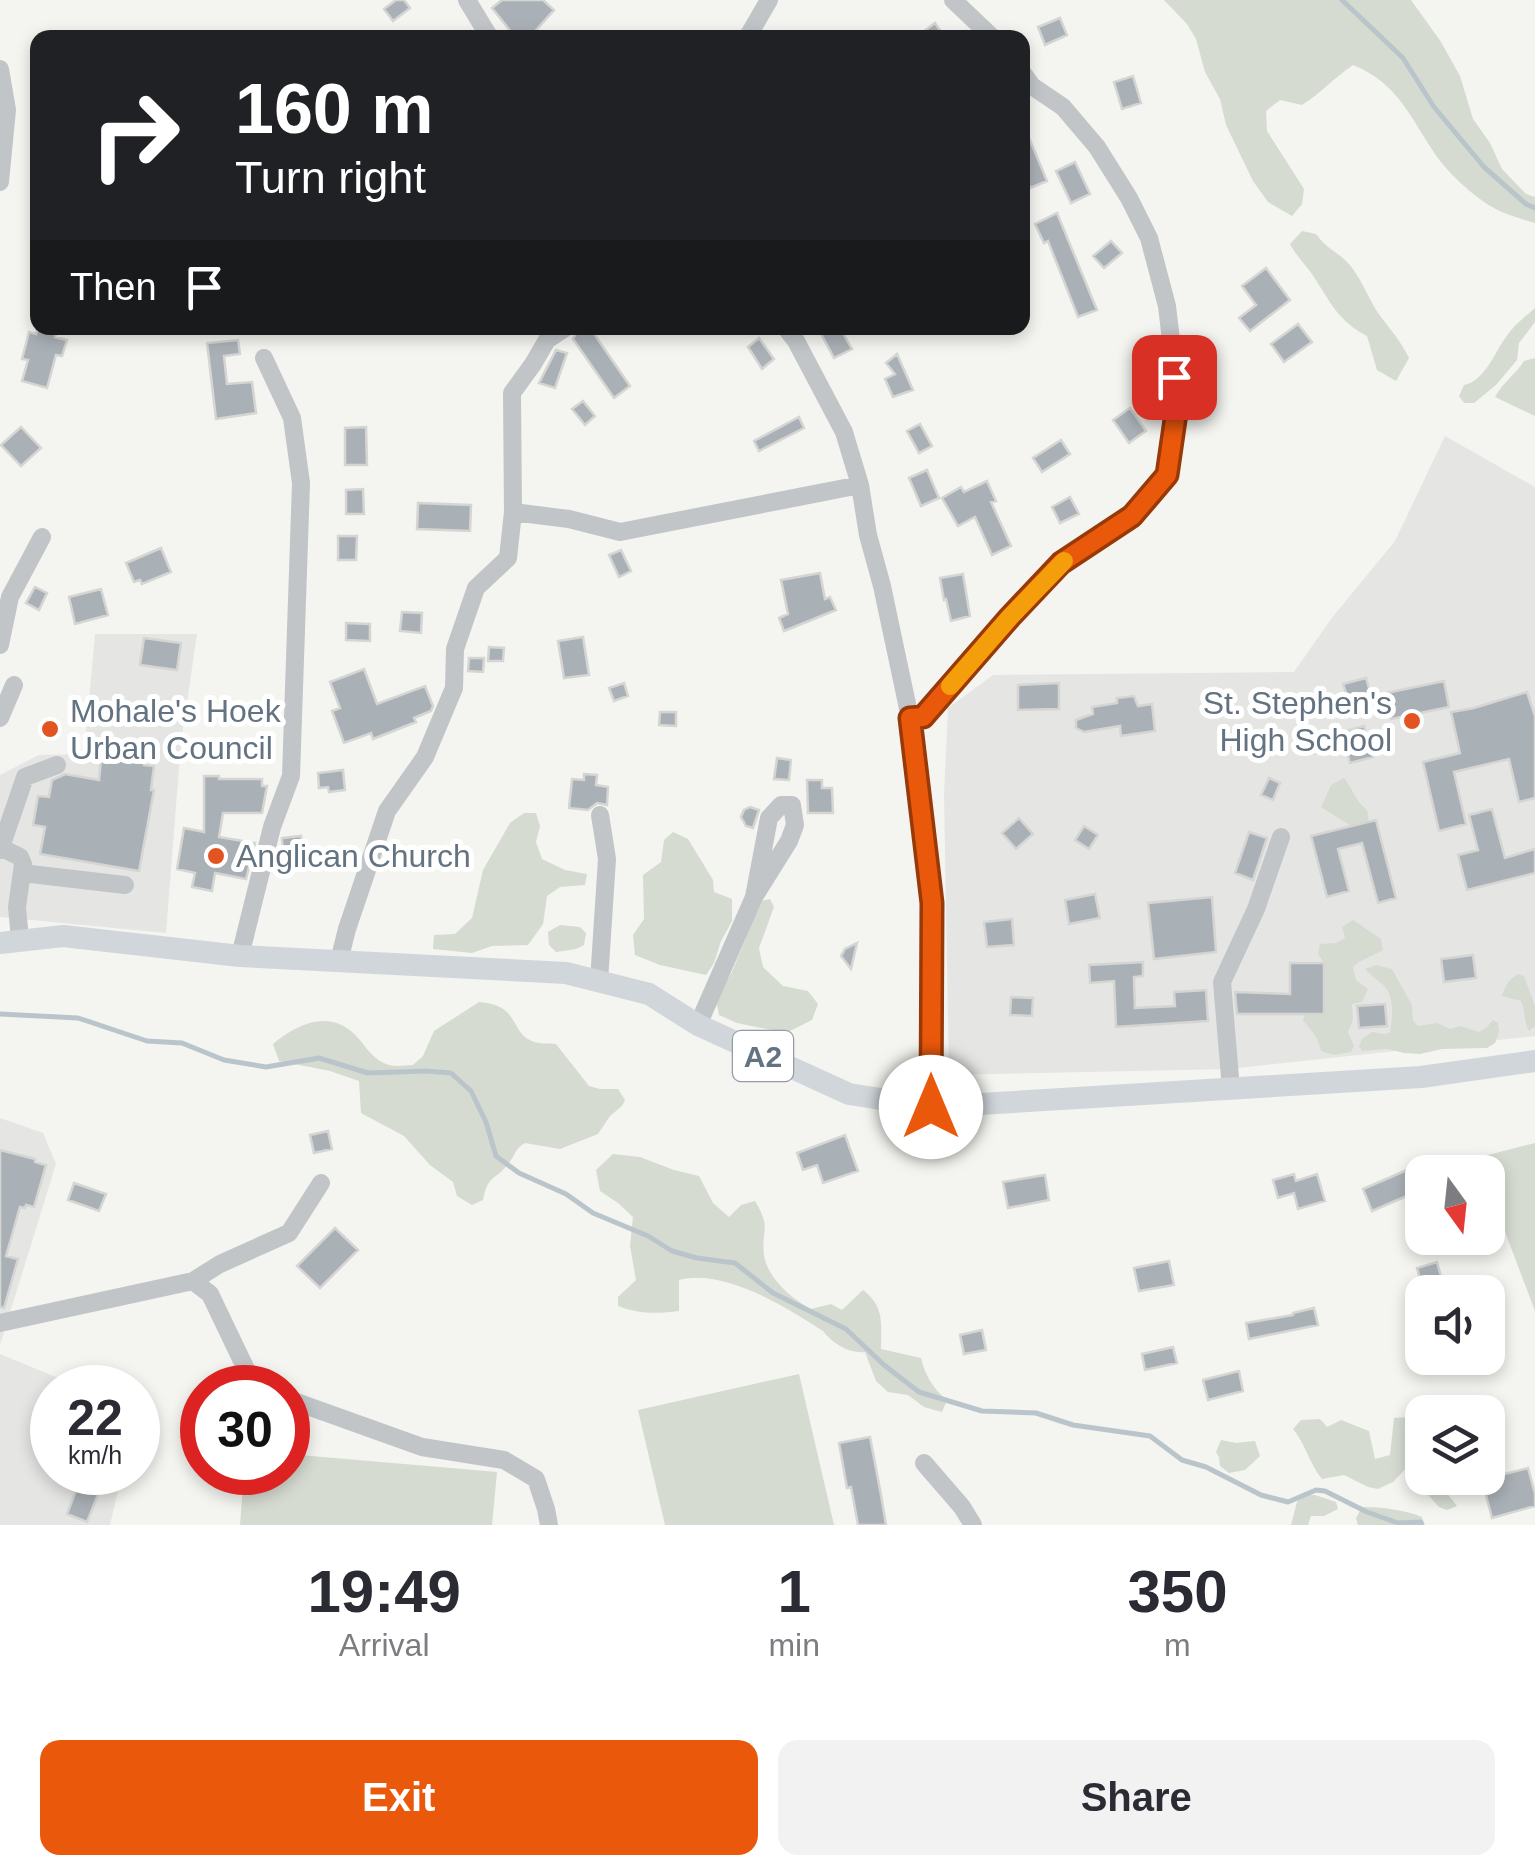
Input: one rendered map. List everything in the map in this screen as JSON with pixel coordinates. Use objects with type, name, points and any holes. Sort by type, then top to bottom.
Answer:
[{"type":"main road","name":"A2","points":[[10,941],[63,936],[240,956],[566,973],[650,994],[698,1025],[848,1094],[931,1107],[1420,1077],[1535,1061]]},
{"type":"street","points":[[467,0],[485,30]]},
{"type":"street","points":[[752,30],[769,0]]},
{"type":"street","points":[[953,0],[985,30]]},
{"type":"street","points":[[0,69],[7,110],[0,182]]},
{"type":"street","points":[[910,718],[923,717],[1061,563],[1132,516],[1167,475],[1176,413],[1171,340],[1168,306],[1149,238],[1096,147],[1063,107],[1030,83]]},
{"type":"street","points":[[339,962],[346,930],[387,811],[426,757],[454,688],[455,648],[476,588],[508,558],[513,512],[512,394],[555,335]]},
{"type":"street","points":[[791,335],[844,432],[860,485],[910,718],[932,903],[931,1107]]},
{"type":"street","points":[[240,956],[272,827],[291,776],[301,483],[292,418],[264,358]]},
{"type":"street","points":[[513,512],[569,519],[620,532],[860,485]]},
{"type":"street","points":[[0,645],[10,597],[42,537]]},
{"type":"street","points":[[0,718],[14,685]]},
{"type":"street","points":[[10,941],[23,864],[20,857],[1,849],[25,777],[58,765]]},
{"type":"street","points":[[599,981],[607,859],[600,815]]},
{"type":"street","points":[[1230,1089],[1222,982],[1256,909],[1281,838]]},
{"type":"street","points":[[22,873],[126,885]]},
{"type":"street","points":[[698,1025],[754,897]]},
{"type":"street","points":[[0,1323],[193,1281],[220,1264],[289,1233],[321,1183]]},
{"type":"street","points":[[193,1281],[210,1294],[245,1365]]},
{"type":"street","points":[[310,1407],[422,1447],[504,1460],[536,1479],[548,1525]]},
{"type":"street","points":[[924,1463],[962,1507],[972,1525]]},
{"type":"shaded area","points":[[1164,0],[1411,0],[1460,76],[1473,119],[1502,169],[1526,194],[1535,197],[1535,223],[1497,210],[1469,190],[1440,161],[1392,91],[1353,65],[1302,105],[1280,100],[1266,111],[1267,131],[1304,189],[1302,204],[1292,216],[1268,202],[1253,181],[1226,125],[1196,39]]},
{"type":"shaded area","points":[[1302,231],[1316,234],[1350,266],[1402,346],[1409,358],[1396,381],[1377,370],[1367,336],[1336,311],[1293,249],[1290,244]]},
{"type":"shaded area","points":[[1535,308],[1535,322],[1519,343],[1517,360],[1474,403],[1464,403],[1459,396],[1464,385],[1478,378],[1509,333]]},
{"type":"shaded area","points":[[1535,358],[1535,416],[1495,397],[1524,361]]},
{"type":"shaded area","points":[[1445,436],[1535,487],[1535,1036],[1229,1069],[949,1075],[944,795],[948,708],[993,675],[1294,672],[1331,619],[1395,541]]},
{"type":"shaded area","points":[[95,634],[197,634],[181,743],[166,933],[0,917],[0,775],[39,755],[84,754]]},
{"type":"shaded area","points":[[1344,778],[1367,810],[1369,821],[1351,826],[1321,807],[1331,785]]},
{"type":"shaded area","points":[[524,813],[536,813],[540,826],[536,842],[542,859],[565,870],[587,874],[585,885],[560,887],[547,896],[543,924],[528,945],[492,946],[472,953],[433,949],[434,935],[455,934],[472,918],[483,870],[510,823]]},
{"type":"shaded area","points":[[673,832],[688,839],[713,880],[714,892],[732,899],[732,921],[706,975],[635,955],[633,935],[644,919],[643,875],[661,862],[664,840]]},
{"type":"shaded area","points":[[770,899],[774,907],[759,948],[763,967],[783,986],[808,991],[818,1004],[812,1020],[786,1033],[737,1023],[719,1015],[716,999],[732,972],[761,901]]},
{"type":"shaded area","points":[[1353,920],[1381,939],[1383,950],[1353,967],[1356,980],[1368,989],[1362,1002],[1352,1004],[1353,1020],[1348,1032],[1354,1046],[1351,1052],[1334,1055],[1321,1051],[1317,1038],[1303,1020],[1305,1014],[1324,1013],[1320,944],[1345,938],[1342,927]]},
{"type":"shaded area","points":[[560,925],[580,927],[586,933],[584,945],[556,952],[549,945],[548,932]]},
{"type":"shaded area","points":[[1376,965],[1392,969],[1412,1005],[1413,1021],[1418,1026],[1437,1023],[1450,1029],[1460,1026],[1479,1032],[1493,1020],[1498,1023],[1499,1032],[1495,1043],[1487,1048],[1442,1049],[1420,1054],[1387,1049],[1362,1051],[1362,1039],[1372,1032],[1390,1033],[1390,997],[1365,969]]},
{"type":"shaded area","points":[[1518,974],[1524,976],[1535,1006],[1535,1026],[1529,1031],[1521,1001],[1502,996]]},
{"type":"shaded area","points":[[479,1002],[503,1009],[529,1040],[556,1044],[589,1086],[618,1089],[625,1100],[598,1134],[560,1149],[521,1145],[490,1182],[483,1200],[472,1205],[457,1196],[453,1182],[430,1165],[404,1136],[361,1113],[359,1081],[279,1061],[273,1044],[305,1025],[327,1021],[349,1029],[384,1063],[413,1065],[423,1056],[434,1031]]},
{"type":"shaded area","points":[[0,1118],[43,1133],[56,1164],[0,1345]]},
{"type":"shaded area","points":[[1535,1143],[1535,1311],[1505,1232],[1505,1155],[1488,1155]]},
{"type":"shaded area","points":[[613,1154],[640,1157],[699,1176],[713,1203],[729,1217],[741,1205],[755,1201],[765,1223],[766,1264],[782,1287],[811,1309],[831,1304],[842,1310],[863,1290],[878,1310],[881,1349],[921,1358],[930,1381],[947,1400],[942,1412],[924,1407],[908,1395],[888,1392],[876,1381],[865,1352],[842,1347],[791,1311],[735,1285],[697,1278],[679,1280],[679,1311],[648,1313],[618,1306],[618,1297],[636,1280],[630,1246],[633,1217],[600,1191],[596,1170]]},
{"type":"shaded area","points":[[0,1354],[30,1366],[30,1495],[117,1495],[110,1525],[0,1525]]},
{"type":"shaded area","points":[[799,1374],[834,1525],[665,1525],[638,1410]]},
{"type":"shaded area","points":[[1405,1417],[1405,1469],[1393,1482],[1378,1489],[1344,1475],[1322,1479],[1293,1429],[1301,1420],[1320,1419],[1327,1427],[1341,1420],[1369,1431],[1375,1459],[1390,1455],[1394,1418]]},
{"type":"shaded area","points":[[1221,1440],[1255,1441],[1260,1456],[1245,1470],[1229,1473],[1220,1466],[1216,1452]]},
{"type":"shaded area","points":[[310,1456],[497,1472],[492,1525],[240,1525],[242,1495],[310,1495]]},
{"type":"shaded area","points":[[1302,1495],[1336,1502],[1338,1509],[1324,1516],[1311,1516],[1308,1525],[1291,1525]]},
{"type":"shaded area","points":[[1428,1495],[1448,1495],[1457,1506],[1447,1510]]},
{"type":"shaded area","points":[[1362,1507],[1408,1512],[1422,1517],[1424,1525],[1358,1525],[1356,1518]]},
{"type":"building","points":[[396,0],[404,0],[410,8],[393,21],[384,9]]},
{"type":"building","points":[[502,0],[543,0],[554,10],[536,30],[510,30],[492,8]]},
{"type":"building","points":[[1060,18],[1067,35],[1045,45],[1038,27]]},
{"type":"building","points":[[1133,76],[1141,103],[1122,109],[1114,82]]},
{"type":"building","points":[[1030,140],[1047,181],[1030,188]]},
{"type":"building","points":[[1075,162],[1090,194],[1071,203],[1056,171]]},
{"type":"building","points":[[1057,213],[1097,310],[1078,317],[1048,241],[1044,243],[1035,224]]},
{"type":"building","points":[[1111,241],[1122,253],[1104,268],[1093,256]]},
{"type":"building","points":[[1266,268],[1290,300],[1250,331],[1239,318],[1256,305],[1242,286]]},
{"type":"building","points":[[1298,324],[1312,342],[1284,362],[1271,344]]},
{"type":"building","points":[[29,332],[67,340],[62,356],[56,355],[47,388],[22,381],[28,360],[22,359]]},
{"type":"building","points":[[575,335],[595,335],[630,386],[614,398],[573,339]]},
{"type":"building","points":[[822,335],[844,335],[852,349],[834,358]]},
{"type":"building","points":[[759,338],[774,359],[762,369],[748,347]]},
{"type":"building","points":[[238,340],[240,354],[224,356],[227,384],[252,382],[256,413],[216,419],[207,343]]},
{"type":"building","points":[[556,350],[567,353],[555,388],[539,383]]},
{"type":"building","points":[[897,354],[913,390],[893,397],[885,379],[895,374],[886,363]]},
{"type":"building","points":[[583,401],[595,416],[585,425],[572,409]]},
{"type":"building","points":[[1130,408],[1146,431],[1129,443],[1113,420]]},
{"type":"building","points":[[799,417],[804,428],[759,451],[754,441]]},
{"type":"building","points":[[920,424],[932,446],[919,453],[907,431]]},
{"type":"building","points":[[21,427],[41,448],[21,466],[1,445]]},
{"type":"building","points":[[366,427],[367,465],[345,465],[345,428]]},
{"type":"building","points":[[1061,440],[1070,454],[1042,472],[1033,458]]},
{"type":"building","points":[[927,470],[939,498],[921,506],[909,478]]},
{"type":"building","points":[[987,481],[996,501],[991,502],[1011,546],[992,555],[975,517],[958,526],[942,498],[961,487],[964,492]]},
{"type":"building","points":[[363,489],[364,514],[346,514],[346,490]]},
{"type":"building","points":[[1070,497],[1079,514],[1060,523],[1052,507]]},
{"type":"building","points":[[418,503],[471,505],[470,531],[417,529]]},
{"type":"building","points":[[338,536],[357,536],[356,560],[338,560]]},
{"type":"building","points":[[161,548],[171,572],[142,584],[140,580],[134,582],[126,563]]},
{"type":"building","points":[[621,550],[631,571],[619,577],[609,555]]},
{"type":"building","points":[[820,573],[825,599],[830,597],[836,610],[784,631],[779,618],[788,614],[781,580]]},
{"type":"building","points":[[963,574],[970,616],[951,621],[940,578]]},
{"type":"building","points":[[35,587],[47,593],[39,610],[26,603]]},
{"type":"building","points":[[101,589],[108,615],[75,624],[69,597]]},
{"type":"building","points":[[402,612],[422,613],[421,633],[400,631]]},
{"type":"building","points":[[346,623],[370,624],[370,641],[346,640]]},
{"type":"building","points":[[583,637],[589,675],[564,678],[558,641]]},
{"type":"building","points":[[144,638],[181,643],[177,670],[140,665]]},
{"type":"building","points":[[489,647],[504,648],[503,661],[488,661]]},
{"type":"building","points":[[469,658],[484,658],[483,672],[468,671]]},
{"type":"building","points":[[364,669],[377,704],[425,686],[433,706],[431,711],[414,718],[416,722],[373,739],[371,733],[344,743],[332,711],[340,708],[330,682]]},
{"type":"building","points":[[1366,678],[1372,699],[1350,706],[1343,684]]},
{"type":"building","points":[[1444,681],[1449,707],[1391,719],[1386,693]]},
{"type":"building","points":[[624,683],[628,696],[614,701],[609,688]]},
{"type":"building","points":[[1059,683],[1059,709],[1018,710],[1018,685]]},
{"type":"building","points":[[1527,692],[1535,716],[1535,798],[1519,802],[1509,759],[1454,772],[1466,824],[1439,831],[1423,762],[1460,753],[1451,712]]},
{"type":"building","points":[[1134,696],[1138,706],[1152,704],[1155,731],[1121,736],[1120,726],[1084,732],[1076,728],[1076,720],[1093,714],[1092,707]]},
{"type":"building","points":[[660,712],[676,712],[676,726],[659,725]]},
{"type":"building","points":[[1364,726],[1373,757],[1350,763],[1345,745],[1311,754],[1307,742]]},
{"type":"building","points":[[117,745],[145,748],[144,765],[154,766],[154,790],[139,871],[40,854],[45,827],[33,825],[38,796],[49,797],[52,780],[65,774],[99,780],[101,760],[115,761]]},
{"type":"building","points":[[777,758],[791,760],[789,780],[774,779]]},
{"type":"building","points":[[343,770],[345,790],[329,792],[328,787],[319,788],[318,773]]},
{"type":"building","points":[[584,774],[597,775],[596,785],[608,787],[607,805],[597,803],[588,810],[569,808],[572,779],[584,780]]},
{"type":"building","name":"Anglican Church","points":[[204,776],[262,779],[262,786],[267,786],[262,813],[223,813],[219,837],[255,843],[246,879],[215,873],[212,891],[192,887],[195,873],[177,869],[184,828],[204,832]]},
{"type":"building","points":[[1269,778],[1280,783],[1273,800],[1261,795]]},
{"type":"building","points":[[807,780],[822,780],[822,788],[832,788],[833,813],[808,813]]},
{"type":"building","points":[[750,807],[759,810],[753,828],[746,826],[741,817]]},
{"type":"building","points":[[1492,809],[1505,858],[1535,849],[1535,873],[1467,890],[1458,855],[1478,850],[1469,815]]},
{"type":"building","points":[[1019,818],[1033,834],[1016,849],[1002,833]]},
{"type":"building","points":[[1376,820],[1396,898],[1378,903],[1362,843],[1338,849],[1349,891],[1327,897],[1311,836]]},
{"type":"building","points":[[1084,826],[1098,835],[1089,849],[1075,840]]},
{"type":"building","points":[[1249,832],[1267,838],[1253,880],[1235,873]]},
{"type":"building","points":[[301,836],[303,857],[283,859],[282,838]]},
{"type":"building","points":[[1095,894],[1100,918],[1069,924],[1065,900]]},
{"type":"building","points":[[1212,897],[1216,952],[1154,959],[1148,903]]},
{"type":"building","points":[[1012,919],[1014,945],[987,947],[984,922]]},
{"type":"building","points":[[857,943],[851,969],[841,956]]},
{"type":"building","points":[[1473,955],[1476,978],[1444,982],[1441,959]]},
{"type":"building","points":[[1143,962],[1143,976],[1134,977],[1135,1008],[1175,1006],[1174,992],[1206,990],[1208,1021],[1116,1027],[1114,981],[1090,983],[1089,965]]},
{"type":"building","points":[[1290,963],[1324,963],[1324,1014],[1237,1014],[1235,992],[1290,994]]},
{"type":"building","points":[[1011,997],[1033,998],[1032,1016],[1010,1015]]},
{"type":"building","points":[[1385,1004],[1387,1026],[1359,1028],[1357,1006]]},
{"type":"building","points":[[328,1131],[332,1149],[314,1153],[310,1135]]},
{"type":"building","points":[[845,1135],[858,1171],[823,1183],[817,1165],[803,1170],[797,1153]]},
{"type":"building","points":[[0,1150],[46,1165],[34,1207],[20,1207],[6,1256],[18,1259],[4,1308],[0,1307]]},
{"type":"building","points":[[1405,1171],[1405,1197],[1372,1211],[1363,1189]]},
{"type":"building","points":[[1294,1174],[1296,1181],[1317,1174],[1325,1201],[1298,1209],[1294,1193],[1278,1198],[1273,1180]]},
{"type":"building","points":[[1045,1175],[1049,1200],[1008,1208],[1003,1182]]},
{"type":"building","points":[[74,1183],[106,1194],[99,1211],[68,1200]]},
{"type":"building","points":[[335,1228],[358,1250],[320,1288],[297,1266]]},
{"type":"building","points":[[1169,1261],[1174,1285],[1139,1291],[1134,1268]]},
{"type":"building","points":[[1437,1262],[1441,1275],[1419,1275],[1417,1268]]},
{"type":"building","points":[[1314,1308],[1318,1325],[1249,1339],[1246,1323]]},
{"type":"building","points":[[982,1330],[986,1350],[964,1354],[960,1335]]},
{"type":"building","points":[[1173,1347],[1177,1363],[1145,1370],[1142,1354]]},
{"type":"building","points":[[1239,1371],[1243,1391],[1208,1400],[1203,1380]]},
{"type":"building","points":[[870,1437],[886,1525],[858,1525],[851,1487],[847,1488],[839,1443]]},
{"type":"building","points":[[1528,1468],[1535,1506],[1492,1518],[1486,1495],[1505,1495],[1505,1474]]},
{"type":"building","points":[[74,1495],[98,1495],[87,1522],[67,1514]]},
{"type":"waterway","points":[[1342,0],[1403,58],[1434,107],[1484,167],[1535,208]]},
{"type":"waterway","points":[[0,1014],[78,1018],[147,1041],[182,1043],[224,1060],[266,1067],[319,1058],[368,1073],[451,1073],[471,1091],[496,1156],[519,1173],[672,1251],[735,1263],[773,1293],[846,1329],[919,1392],[982,1411],[1036,1413],[1073,1425],[1150,1436],[1182,1460],[1206,1467],[1261,1495],[1288,1502],[1316,1490],[1325,1491],[1398,1523],[1422,1525]]},
{"type":"slow traffic","points":[[950,686],[1064,561]]},
{"type":"place","name":"St. Stephen's High School","points":[[1412,721]]},
{"type":"place","name":"Mohale's Hoek Urban Council","points":[[50,729]]},
{"type":"place","name":"Anglican Church","points":[[216,856]]},
{"type":"route","points":[[931,1107],[932,903],[910,718],[923,717],[1061,563],[1132,516],[1167,475],[1176,413],[1174,377]]}]
